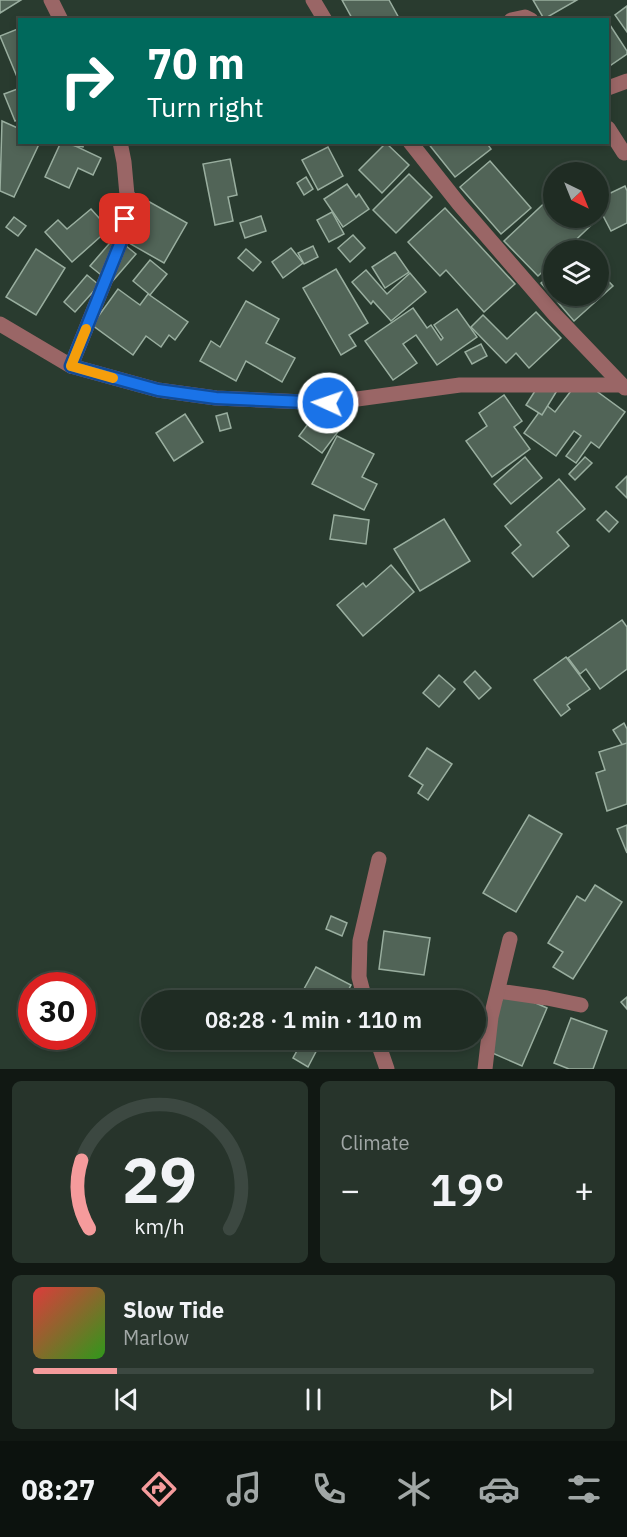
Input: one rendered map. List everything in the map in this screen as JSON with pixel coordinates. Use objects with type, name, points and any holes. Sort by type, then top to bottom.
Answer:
[{"type":"street","points":[[51,0],[60,18]]},
{"type":"street","points":[[313,0],[324,18]]},
{"type":"street","points":[[609,88],[627,81]]},
{"type":"street","points":[[609,130],[624,153]]},
{"type":"street","points":[[71,366],[120,244],[127,195],[120,144]]},
{"type":"street","points":[[412,144],[459,204],[555,315],[624,387]]},
{"type":"street","points":[[0,324],[71,366],[158,390],[216,398],[328,403],[460,385],[624,387]]},
{"type":"street","points":[[362,990],[359,977],[360,941],[379,859]]},
{"type":"street","points":[[485,1069],[491,1017],[510,939]]},
{"type":"street","points":[[498,991],[581,1005]]},
{"type":"street","points":[[380,1050],[387,1069]]},
{"type":"building","points":[[0,0],[21,0],[0,13]]},
{"type":"building","points":[[342,0],[389,0],[399,18],[352,18]]},
{"type":"building","points":[[533,0],[577,0],[546,18],[543,18]]},
{"type":"building","points":[[627,6],[627,32],[615,15]]},
{"type":"building","points":[[609,24],[627,51],[627,54],[609,66]]},
{"type":"building","points":[[18,29],[18,79],[0,36]]},
{"type":"building","points":[[18,89],[18,120],[15,121],[4,94]]},
{"type":"building","points":[[2,121],[18,128],[18,144],[39,144],[14,197],[0,191]]},
{"type":"building","points":[[60,144],[71,144],[101,158],[93,175],[78,168],[69,188],[45,177]]},
{"type":"building","points":[[71,144],[84,144],[83,147]]},
{"type":"building","points":[[385,144],[409,165],[382,193],[359,170]]},
{"type":"building","points":[[429,144],[487,144],[491,149],[455,177]]},
{"type":"building","points":[[328,147],[343,176],[318,190],[302,160]]},
{"type":"building","points":[[230,159],[237,195],[228,197],[233,221],[215,225],[203,164]]},
{"type":"building","points":[[490,161],[531,208],[501,234],[460,187]]},
{"type":"building","points":[[409,174],[432,197],[396,233],[373,210]]},
{"type":"building","points":[[306,177],[313,189],[304,195],[297,183]]},
{"type":"building","points":[[347,184],[356,197],[359,194],[369,209],[343,227],[324,199]]},
{"type":"building","points":[[625,186],[627,191],[627,223],[611,231],[609,227],[609,194]]},
{"type":"building","points":[[130,191],[187,223],[164,263],[108,231]]},
{"type":"building","points":[[543,204],[543,228],[588,228],[576,240],[543,240],[543,271],[538,276],[504,241]]},
{"type":"building","points":[[445,208],[515,284],[484,312],[446,270],[440,276],[408,242]]},
{"type":"building","points":[[91,209],[109,229],[72,262],[45,232],[58,220],[67,229]]},
{"type":"building","points":[[332,212],[344,234],[329,242],[317,220]]},
{"type":"building","points":[[261,216],[266,231],[245,238],[240,223]]},
{"type":"building","points":[[14,217],[26,226],[18,236],[6,227]]},
{"type":"building","points":[[353,235],[365,248],[350,262],[338,248]]},
{"type":"building","points":[[115,237],[136,254],[111,283],[90,266]]},
{"type":"building","points":[[313,246],[318,257],[304,264],[298,253]]},
{"type":"building","points":[[291,248],[303,263],[283,278],[272,262]]},
{"type":"building","points":[[36,249],[65,268],[36,315],[6,297]]},
{"type":"building","points":[[246,249],[261,262],[253,271],[238,258]]},
{"type":"building","points":[[395,252],[409,272],[385,288],[372,267]]},
{"type":"building","points":[[150,260],[167,274],[150,295],[133,281]]},
{"type":"building","points":[[336,269],[368,323],[349,335],[356,346],[341,355],[303,288]]},
{"type":"building","points":[[366,270],[387,294],[410,273],[426,292],[391,321],[373,301],[371,304],[352,282]]},
{"type":"building","points":[[87,275],[99,285],[75,312],[64,302]]},
{"type":"building","points":[[118,289],[140,305],[148,294],[188,322],[175,340],[169,335],[161,347],[146,336],[133,355],[92,325]]},
{"type":"building","points":[[246,301],[279,319],[266,343],[295,358],[282,382],[246,361],[236,381],[200,361],[211,341],[220,347]]},
{"type":"building","points":[[561,306],[591,306],[574,321]]},
{"type":"building","points":[[413,308],[427,328],[431,325],[441,340],[443,338],[434,325],[457,309],[477,337],[437,365],[416,335],[403,344],[417,363],[393,380],[365,341]]},
{"type":"building","points":[[536,312],[561,338],[529,368],[516,353],[506,363],[471,327],[483,315],[507,339]]},
{"type":"building","points":[[481,344],[487,356],[472,364],[465,352]]},
{"type":"building","points":[[580,379],[625,412],[599,448],[591,442],[576,463],[566,456],[581,436],[574,431],[556,456],[524,433],[545,404],[555,412]]},
{"type":"building","points":[[542,380],[558,389],[542,415],[526,405]]},
{"type":"building","points":[[504,395],[522,421],[514,427],[530,449],[492,477],[466,441],[487,426],[479,413]]},
{"type":"building","points":[[320,408],[343,425],[322,453],[299,436]]},
{"type":"building","points":[[227,413],[231,428],[220,431],[216,416]]},
{"type":"building","points":[[185,414],[203,442],[174,461],[156,433]]},
{"type":"building","points":[[337,436],[374,454],[362,477],[377,484],[364,510],[312,484]]},
{"type":"building","points":[[525,457],[542,478],[511,504],[494,484]]},
{"type":"building","points":[[585,457],[592,463],[575,480],[569,474]]},
{"type":"building","points":[[627,476],[627,498],[616,487]]},
{"type":"building","points":[[559,479],[585,509],[557,532],[569,546],[533,577],[512,553],[521,545],[505,526]]},
{"type":"building","points":[[606,511],[618,522],[609,532],[597,520]]},
{"type":"building","points":[[334,515],[369,520],[366,544],[330,539]]},
{"type":"building","points":[[444,519],[470,561],[420,591],[394,549]]},
{"type":"building","points":[[391,565],[414,592],[363,636],[337,605],[363,583],[366,587]]},
{"type":"building","points":[[622,620],[627,627],[627,669],[600,689],[586,669],[580,674],[568,658]]},
{"type":"building","points":[[566,657],[590,689],[567,705],[570,709],[561,716],[534,680]]},
{"type":"building","points":[[475,671],[491,688],[479,699],[464,682]]},
{"type":"building","points":[[439,675],[455,689],[439,707],[423,693]]},
{"type":"building","points":[[624,723],[627,729],[627,744],[623,746],[613,730]]},
{"type":"building","points":[[627,743],[627,804],[607,811],[596,773],[605,770],[599,752]]},
{"type":"building","points":[[427,748],[452,764],[428,800],[418,793],[423,785],[409,776]]},
{"type":"building","points":[[529,815],[562,834],[516,912],[483,893]]},
{"type":"building","points":[[627,825],[627,853],[617,829]]},
{"type":"building","points":[[595,885],[622,902],[573,979],[553,967],[563,952],[548,943],[577,896],[585,901]]},
{"type":"building","points":[[331,916],[347,923],[342,936],[326,929]]},
{"type":"building","points":[[384,931],[430,938],[424,975],[379,969]]},
{"type":"building","points":[[316,967],[351,985],[348,990],[303,990]]},
{"type":"building","points":[[506,990],[547,1008],[522,1066],[486,1050],[486,1036]]},
{"type":"building","points":[[627,997],[627,1009],[621,1002]]},
{"type":"building","points":[[571,1018],[607,1031],[593,1069],[569,1069],[554,1063]]},
{"type":"building","points":[[297,1050],[317,1050],[308,1067],[293,1058]]},
{"type":"slow traffic","points":[[86,329],[71,366],[113,378]]},
{"type":"route","points":[[125,219],[120,244],[71,366],[158,390],[216,398],[328,403]]}]
